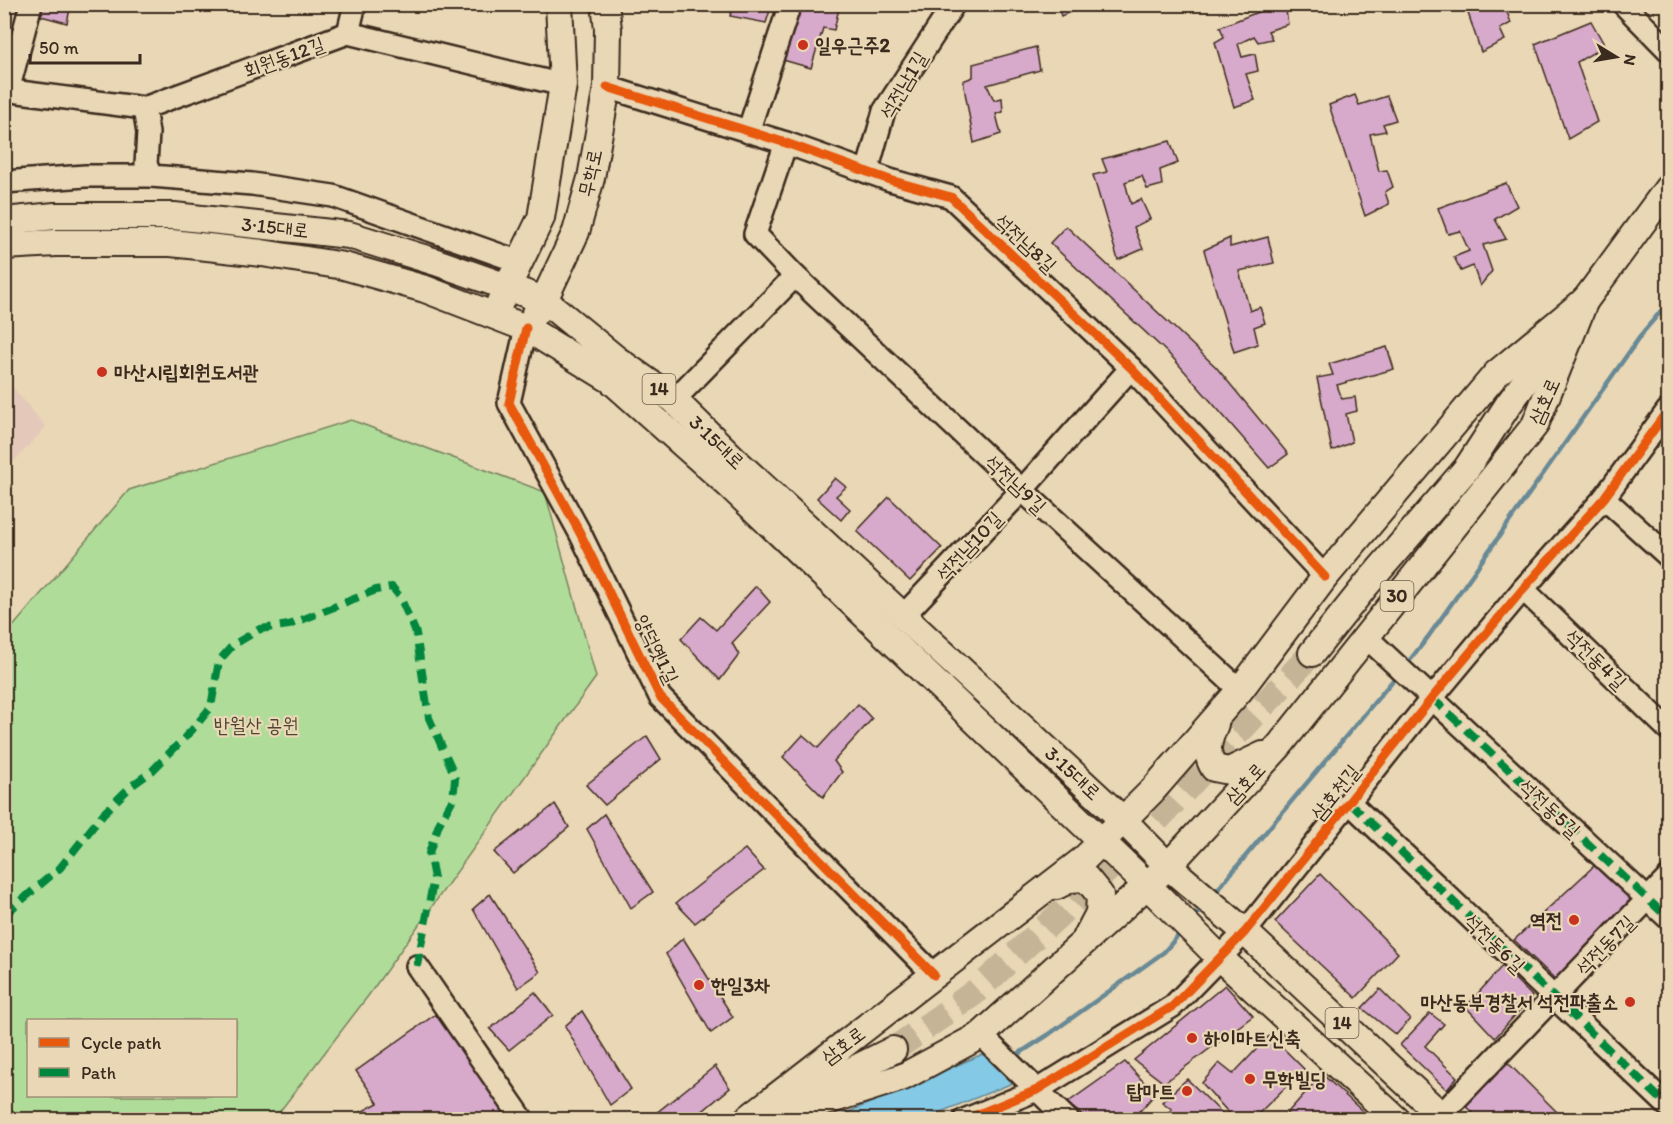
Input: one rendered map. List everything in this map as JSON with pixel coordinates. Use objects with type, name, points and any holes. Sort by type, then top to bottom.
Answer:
[{"type":"main road","name":"무학로","points":[[494,315],[541,218],[563,85],[559,4]]},
{"type":"main road","name":"무학로","points":[[526,328],[544,300],[576,232],[591,178],[607,87],[608,41],[605,4]]},
{"type":"main road","name":"삼호로","points":[[1312,653],[1367,584],[1467,468],[1508,405],[1668,188]]},
{"type":"main road","name":"3·15대로","points":[[4,221],[56,216],[174,216],[349,235],[436,262],[544,300],[616,359],[674,400],[748,472],[1123,820],[1172,870]]},
{"type":"main road","name":"3·15대로","points":[[4,246],[56,243],[171,243],[262,253],[344,266],[425,289],[526,328],[611,380],[704,462],[1153,890]]},
{"type":"main road","name":"삼호로","points":[[746,1119],[1084,859],[1152,791],[1240,690],[1325,577],[1497,373],[1586,300]]},
{"type":"main road","name":"삼호로","points":[[768,1119],[903,1077],[986,1040],[1082,944],[1153,890],[1370,640],[1535,425],[1586,300]]},
{"type":"main road","points":[[1220,713],[1208,742],[1207,757],[1214,768],[1229,771],[1279,746]]},
{"type":"main road","name":"14","points":[[1172,870],[1241,929],[1441,1118]]},
{"type":"main road","points":[[1040,893],[1070,879],[1086,878],[1100,896],[1099,913],[1082,944]]},
{"type":"main road","name":"14","points":[[1153,890],[1217,955],[1397,1119]]},
{"type":"main road","name":"삼호로","points":[[754,1119],[894,1050]]},
{"type":"street","points":[[6,90],[30,4]]},
{"type":"street","points":[[348,33],[355,4]]},
{"type":"street","points":[[748,132],[790,4]]},
{"type":"street","name":"석전남1길","points":[[867,172],[884,111],[954,4]]},
{"type":"street","points":[[1623,4],[1668,50]]},
{"type":"street","name":"회원동12길","points":[[6,90],[144,108],[348,33],[563,85]]},
{"type":"street","name":"석전남8길","points":[[607,87],[951,197],[1131,368],[1325,577]]},
{"type":"street","points":[[144,108],[148,133],[146,164],[151,176]]},
{"type":"street","name":"석전남9길","points":[[786,143],[755,234],[795,276],[1022,490],[1240,690]]},
{"type":"street","points":[[4,182],[85,176],[151,176],[252,184],[333,196],[520,261]]},
{"type":"street","points":[[674,400],[795,276]]},
{"type":"street","name":"양덕옛1길","points":[[526,328],[509,403],[580,533],[660,697],[934,975]]},
{"type":"street","name":"석전남10길","points":[[903,616],[1022,490],[1131,368]]},
{"type":"street","name":"삼호천길","points":[[964,1119],[1034,1086],[1173,1006],[1350,803],[1428,695],[1604,498],[1668,411]]},
{"type":"street","points":[[1604,498],[1668,556]]},
{"type":"street","name":"석전동4길","points":[[1523,589],[1668,729]]},
{"type":"street","name":"석전동5길","points":[[1370,640],[1668,918]]},
{"type":"street","name":"석전동6길","points":[[1350,803],[1668,1107]]},
{"type":"street","name":"석전동7길","points":[[1441,1118],[1668,878]]},
{"type":"street","points":[[417,966],[523,1119]]},
{"type":"street","points":[[986,1040],[1068,1119]]},
{"type":"shaded area","points":[[4,377],[46,427],[5,471],[4,471]]},
{"type":"green space","name":"반월산 공원","points":[[351,420],[545,492],[596,677],[368,996],[274,1119],[5,1119],[5,636],[129,490]]},
{"type":"water","points":[[983,1054],[1013,1083],[923,1119],[830,1120]]},
{"type":"building","points":[[44,4],[71,4],[67,23],[41,16]]},
{"type":"building","points":[[733,4],[772,4],[766,23],[730,16]]},
{"type":"building","name":"일우근주2","points":[[801,4],[840,4],[834,30],[823,28],[811,68],[783,60]]},
{"type":"building","points":[[1057,4],[1086,4],[1086,5],[1061,16]]},
{"type":"building","points":[[1278,4],[1285,4],[1288,24],[1268,31],[1272,39],[1258,42],[1254,36],[1238,44],[1242,57],[1255,54],[1258,71],[1246,74],[1255,100],[1234,107],[1215,42],[1224,37],[1220,27]]},
{"type":"building","points":[[1465,4],[1504,4],[1511,23],[1500,29],[1505,40],[1481,52]]},
{"type":"building","points":[[1591,21],[1605,46],[1577,62],[1597,122],[1568,139],[1535,44]]},
{"type":"building","points":[[1036,47],[1040,70],[987,85],[994,100],[1002,98],[1003,112],[996,114],[1001,134],[974,143],[963,81],[973,77],[973,64]]},
{"type":"building","points":[[1355,95],[1359,105],[1387,96],[1396,120],[1383,124],[1386,131],[1370,134],[1379,171],[1387,170],[1393,187],[1385,192],[1389,204],[1365,216],[1329,105]]},
{"type":"building","points":[[1170,141],[1178,163],[1160,170],[1162,185],[1147,189],[1142,176],[1125,182],[1131,204],[1141,199],[1150,219],[1134,227],[1143,249],[1118,260],[1093,175],[1107,172],[1102,159]]},
{"type":"building","points":[[1506,183],[1517,206],[1495,219],[1506,239],[1483,245],[1492,271],[1480,286],[1473,266],[1461,271],[1454,257],[1469,251],[1460,231],[1448,234],[1438,208]]},
{"type":"building","points":[[1066,226],[1216,367],[1288,454],[1269,468],[1173,358],[1050,243]]},
{"type":"building","points":[[1268,237],[1274,263],[1239,271],[1250,311],[1260,307],[1265,323],[1254,327],[1258,344],[1234,352],[1204,250],[1230,238],[1230,247]]},
{"type":"building","points":[[1387,347],[1394,369],[1337,385],[1342,399],[1355,397],[1357,411],[1346,414],[1352,442],[1332,451],[1317,378],[1333,375],[1329,364]]},
{"type":"building","points":[[835,478],[846,487],[836,496],[850,509],[841,520],[817,498]]},
{"type":"building","points":[[889,497],[942,548],[910,581],[857,531]]},
{"type":"building","points":[[756,586],[770,602],[732,643],[739,655],[720,680],[681,639],[701,617],[716,630]]},
{"type":"building","points":[[858,704],[872,719],[834,761],[842,772],[823,797],[783,757],[803,735],[818,748]]},
{"type":"building","points":[[647,736],[661,759],[605,805],[586,785]]},
{"type":"building","points":[[555,804],[569,827],[513,873],[494,852]]},
{"type":"building","points":[[604,814],[653,892],[631,908],[587,829]]},
{"type":"building","points":[[745,849],[764,870],[695,923],[676,903]]},
{"type":"building","name":"역전","points":[[1595,865],[1631,899],[1555,979],[1514,940]]},
{"type":"building","points":[[1320,874],[1398,953],[1356,998],[1275,922]]},
{"type":"building","points":[[490,894],[540,972],[518,988],[473,909]]},
{"type":"building","name":"한일3차","points":[[683,938],[733,1017],[711,1033],[666,954]]},
{"type":"building","points":[[1502,966],[1532,996],[1495,1038],[1466,1007]]},
{"type":"building","name":"하이마트신축","points":[[1225,985],[1253,1016],[1164,1083],[1134,1060]]},
{"type":"building","points":[[1380,989],[1410,1019],[1396,1035],[1362,1008]]},
{"type":"building","points":[[535,992],[553,1015],[509,1050],[490,1029]]},
{"type":"building","points":[[443,1009],[518,1120],[346,1120],[378,1103],[356,1071]]},
{"type":"building","points":[[582,1011],[631,1089],[610,1105],[565,1026]]},
{"type":"building","points":[[1430,1013],[1444,1024],[1425,1046],[1457,1077],[1447,1090],[1400,1045]]},
{"type":"building","name":"무학빌딩","points":[[1270,1035],[1304,1069],[1252,1120],[1235,1120],[1202,1083],[1219,1063],[1233,1074]]},
{"type":"building","points":[[1504,1059],[1561,1116],[1558,1120],[1480,1120],[1461,1102]]},
{"type":"building","points":[[1125,1062],[1155,1094],[1132,1120],[1089,1120],[1067,1103]]},
{"type":"building","points":[[715,1066],[730,1088],[692,1120],[659,1120],[655,1114]]},
{"type":"building","points":[[1322,1074],[1372,1120],[1281,1120]]},
{"type":"building","name":"탑마트","points":[[1187,1079],[1229,1120],[1160,1120],[1172,1109],[1162,1102]]},
{"type":"building","points":[[1021,1113],[1029,1120],[1015,1120]]},
{"type":"waterway","points":[[1406,665],[1644,331],[1668,303]]},
{"type":"waterway","points":[[1213,895],[1399,673]]},
{"type":"waterway","points":[[1192,920],[1204,906]]},
{"type":"waterway","points":[[1012,1058],[1164,952],[1182,931]]},
{"type":"tunnel","points":[[893,1050],[974,993],[1129,850],[1312,653]]},
{"type":"marked path","points":[[4,915],[60,868],[103,814],[130,787],[152,771],[192,730],[211,707],[219,661],[233,645],[260,629],[289,625],[376,590],[392,587],[400,597],[416,633],[429,718],[455,779],[453,799],[439,824],[429,853],[434,878],[417,966]]},
{"type":"marked path","points":[[1432,698],[1668,918]]},
{"type":"marked path","points":[[1350,803],[1668,1106]]},
{"type":"cycle path","points":[[607,87],[786,143],[890,180],[951,197],[1131,368],[1325,577]]},
{"type":"cycle path","points":[[526,328],[509,403],[580,533],[660,697],[934,975]]},
{"type":"cycle path","points":[[964,1120],[1037,1090],[1173,1006],[1245,932],[1432,698],[1523,589],[1604,498],[1668,410]]},
{"type":"place","name":"일우근주2","points":[[803,45]]},
{"type":"place","name":"마산시립회원도서관","points":[[102,372]]},
{"type":"place","name":"역전","points":[[1574,920]]},
{"type":"place","name":"한일3차","points":[[699,985]]},
{"type":"place","name":"마산동부경찰서 석전파출소","points":[[1630,1002]]},
{"type":"place","name":"하이마트신축","points":[[1192,1038]]},
{"type":"place","name":"무학빌딩","points":[[1250,1079]]},
{"type":"place","name":"탑마트","points":[[1187,1091]]}]
